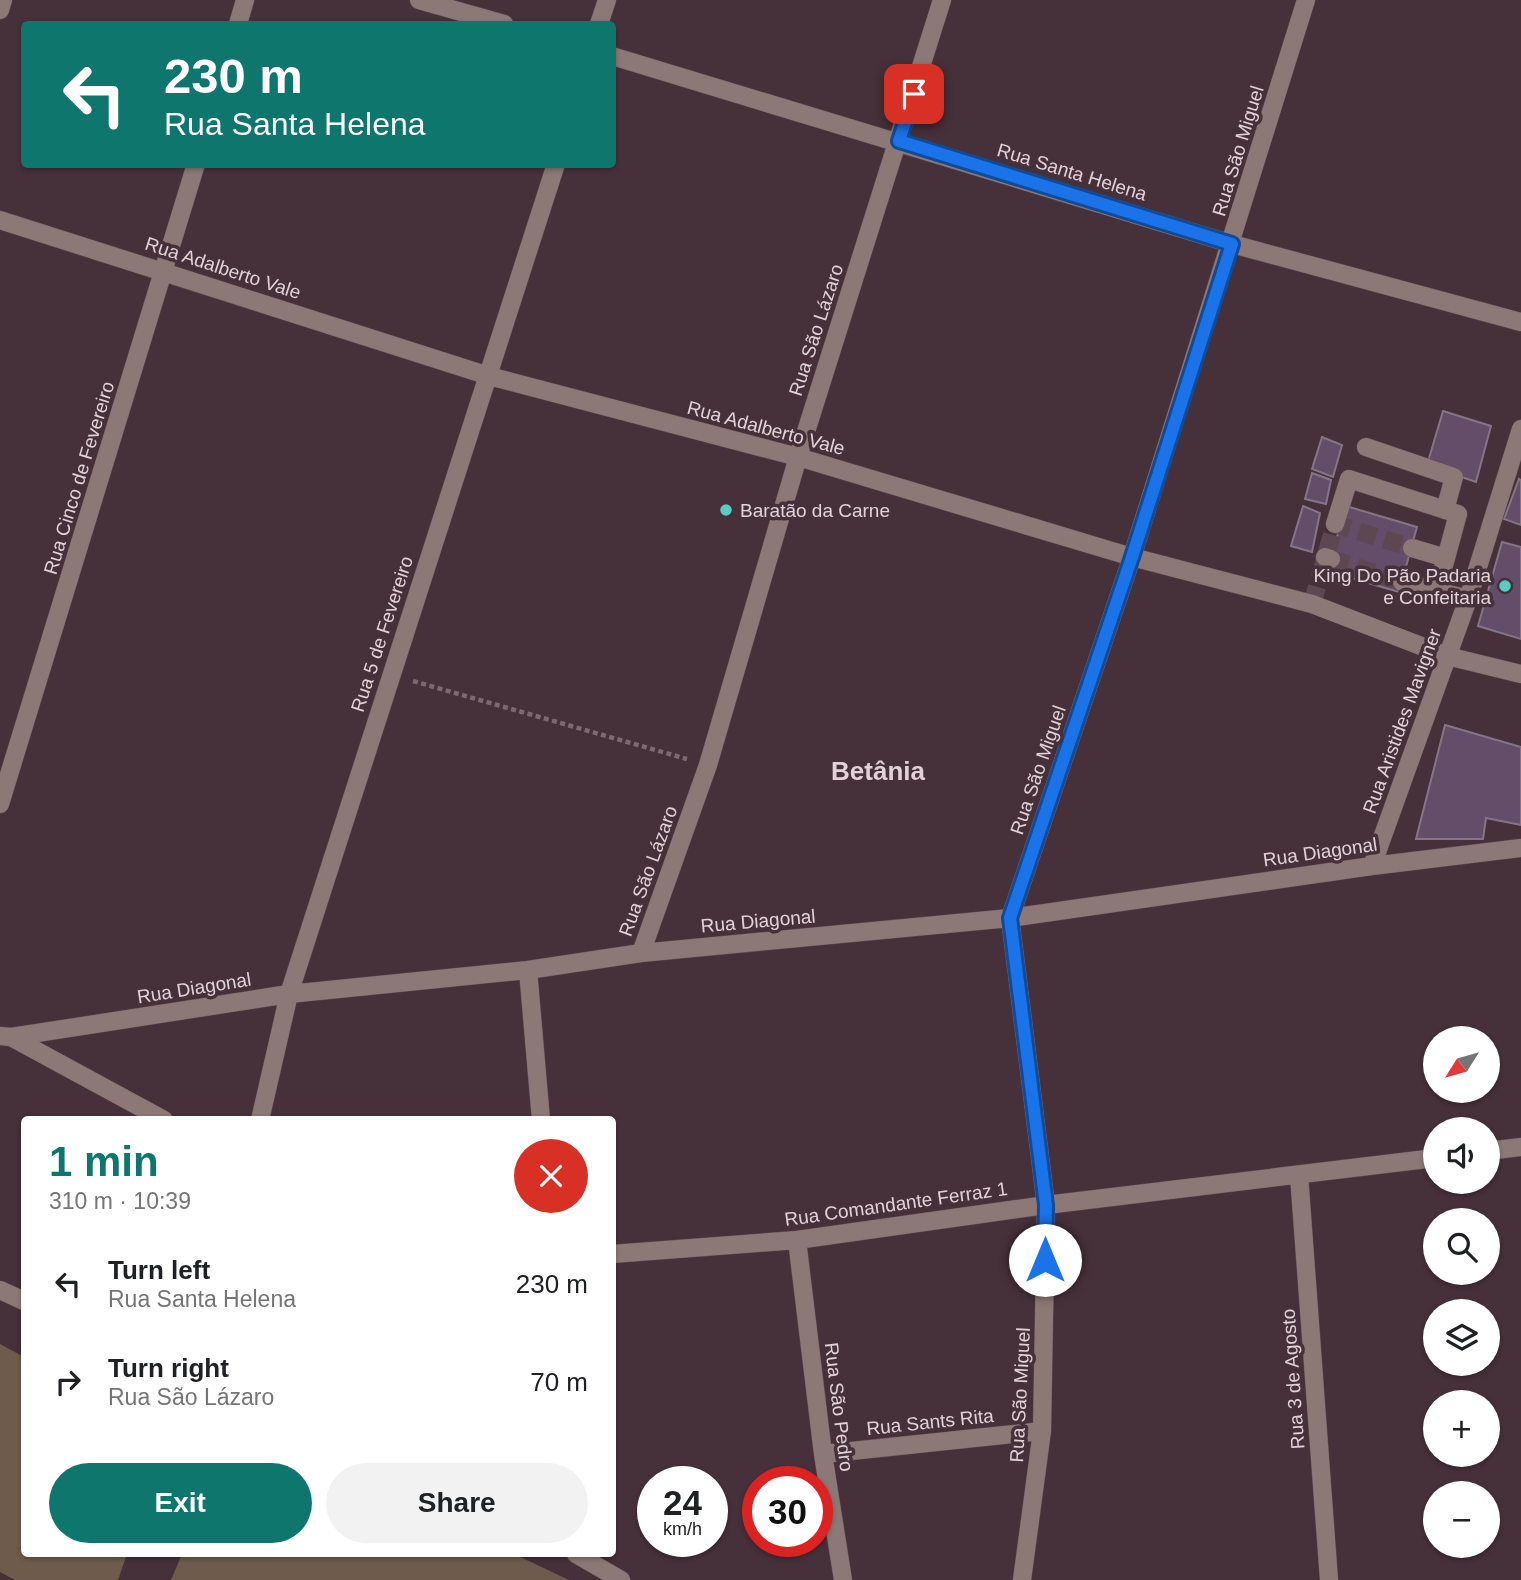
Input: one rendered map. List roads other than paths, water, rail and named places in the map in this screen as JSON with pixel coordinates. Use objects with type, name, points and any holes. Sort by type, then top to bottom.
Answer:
[{"type":"street","points":[[0,10],[3,0]]},
{"type":"street","points":[[239,21],[245,0]]},
{"type":"street","points":[[419,0],[493,21]]},
{"type":"street","points":[[601,21],[607,0]]},
{"type":"street","name":"Rua São Lázaro","points":[[641,953],[708,765],[798,457],[942,0]]},
{"type":"street","name":"Rua São Miguel","points":[[1022,1580],[1042,1431],[1046,1205],[1010,918],[1132,557],[1232,244],[1306,0]]},
{"type":"street","name":"Rua Santa Helena","points":[[616,57],[1232,244],[1521,322]]},
{"type":"street","name":"Rua Cinco de Fevereiro","points":[[0,804],[195,168]]},
{"type":"street","name":"Rua 5 de Fevereiro","points":[[262,1116],[289,994],[555,168]]},
{"type":"street","name":"Rua Adalberto Vale","points":[[0,220],[489,376],[798,457],[1132,557],[1312,604],[1447,656],[1521,674]]},
{"type":"street","name":"Rua Aristides Mavigner","points":[[1372,866],[1468,599],[1521,429]]},
{"type":"street","points":[[1366,447],[1454,477],[1445,510]]},
{"type":"street","points":[[1335,524],[1349,479],[1458,514],[1436,592]]},
{"type":"street","points":[[1412,548],[1446,558]]},
{"type":"street","points":[[1402,582],[1468,599]]},
{"type":"street","name":"Rua Diagonal","points":[[5,1037],[289,994],[528,970],[641,953],[1010,918],[1372,866],[1521,848]]},
{"type":"street","points":[[528,970],[541,1116]]},
{"type":"street","points":[[5,1037],[155,1116]]},
{"type":"street","points":[[1500,1150],[1521,1147]]},
{"type":"street","name":"Rua Comandante Ferraz 1","points":[[616,1254],[797,1240],[1046,1205],[1423,1160]]},
{"type":"street","name":"Rua 3 de Agosto","points":[[1299,1175],[1329,1580]]},
{"type":"street","name":"Rua São Pedro","points":[[797,1240],[823,1454],[843,1580]]},
{"type":"street","points":[[0,1290],[21,1300]]},
{"type":"street","name":"Rua Sants Rita","points":[[823,1454],[1042,1431]]},
{"type":"street","points":[[596,1559],[621,1580]]},
{"type":"tunnel","points":[[1312,604],[1335,524],[1412,548]]},
{"type":"tunnel","points":[[1331,559],[1402,582]]},
{"type":"place","name":"Baratão da Carne","points":[[726,510]]},
{"type":"place","name":"King Do Pão Padaria e Confeitaria","points":[[1505,586]]},
{"type":"district","name":"Betânia","points":[[878,771]]}]
